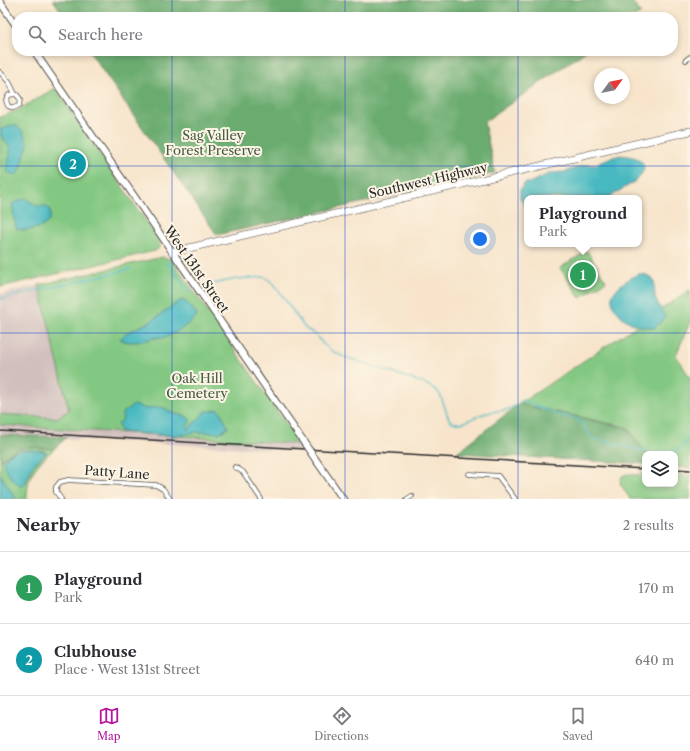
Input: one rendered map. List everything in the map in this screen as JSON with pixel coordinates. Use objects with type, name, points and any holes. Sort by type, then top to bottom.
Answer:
[{"type":"main road","name":"Southwest Highway","points":[[172,252],[690,131]]},
{"type":"street","points":[[0,2],[12,20]]},
{"type":"street","name":"West 131st Street","points":[[37,56],[343,499]]},
{"type":"street","points":[[0,72],[9,82],[15,94]]},
{"type":"street","points":[[235,467],[243,472],[261,499]]},
{"type":"street","points":[[469,474],[498,476],[515,499]]},
{"type":"street","name":"Patty Lane","points":[[61,499],[56,492],[56,487],[58,484],[68,480],[152,484],[160,487],[170,499]]},
{"type":"street","points":[[407,499],[412,496]]},
{"type":"shaded area","points":[[39,285],[69,410],[57,418],[0,414],[0,294]]},
{"type":"shaded area","points":[[0,425],[300,444],[305,451],[0,435]]},
{"type":"green space","points":[[53,0],[631,0],[640,12],[61,12]]},
{"type":"green space","name":"Sag Valley Forest Preserve","points":[[92,56],[579,56],[484,122],[495,173],[217,235]]},
{"type":"green space","points":[[55,88],[158,239],[160,245],[155,251],[0,287],[0,117],[18,110]]},
{"type":"green space","points":[[587,251],[606,281],[580,298],[560,268]]},
{"type":"green space","name":"Oak Hill Cemetery","points":[[162,257],[172,260],[300,444],[0,425],[0,414],[57,418],[69,410],[39,285]],"holes":[[[181,300],[186,302],[197,315],[194,319],[167,337],[140,341],[128,341],[136,328],[150,322]]]},
{"type":"green space","points":[[690,290],[690,322],[676,355],[690,378],[690,468],[678,467],[678,451],[645,451],[627,427],[519,404]]},
{"type":"green space","points":[[519,404],[627,428],[645,451],[642,451],[642,464],[456,453]]},
{"type":"green space","points":[[0,435],[67,437],[54,449],[30,447],[18,448],[0,461]]},
{"type":"green space","points":[[30,447],[54,449],[42,460],[31,476],[27,490],[27,499],[16,499],[0,474],[0,461],[18,448]],"holes":[[[17,451],[45,451],[46,453],[33,465],[25,484],[4,460]]]},
{"type":"green space","points":[[642,473],[642,487],[678,487],[678,475],[690,475],[690,499],[630,499],[620,483],[622,476],[626,474],[639,475]]},
{"type":"water","points":[[12,125],[17,126],[23,132],[28,144],[20,171],[16,175],[9,173],[7,170],[10,150],[0,133],[0,130]]},
{"type":"water","points":[[621,155],[636,158],[639,159],[644,169],[639,178],[612,195],[524,195],[524,205],[520,198],[520,190],[525,183],[529,183],[551,173],[564,172],[585,165],[595,165],[609,158]]},
{"type":"water","points":[[25,198],[37,206],[47,206],[49,208],[50,216],[45,225],[29,230],[17,229],[12,204]]},
{"type":"water","points":[[638,274],[647,275],[654,280],[655,298],[665,317],[654,328],[632,324],[620,314],[612,303],[612,296],[616,289]]},
{"type":"water","points":[[181,300],[188,304],[197,315],[192,321],[182,328],[163,338],[159,337],[134,342],[120,339],[126,333],[150,322]]},
{"type":"water","points":[[135,405],[147,409],[157,407],[165,408],[172,413],[185,416],[189,418],[190,421],[186,428],[187,429],[202,416],[205,411],[217,409],[221,412],[228,428],[219,433],[197,432],[183,435],[160,435],[120,431],[118,424],[122,421],[122,413]]},
{"type":"water","points":[[21,450],[47,452],[33,465],[25,484],[22,487],[10,476],[3,462],[10,454]]},
{"type":"water","points":[[0,474],[16,499],[0,499]]},
{"type":"waterway","points":[[165,263],[168,263],[186,289],[189,292],[192,292]]},
{"type":"waterway","points":[[0,299],[131,269]]},
{"type":"waterway","points":[[204,286],[236,279],[265,277],[274,284],[305,328],[316,335],[323,344],[342,356],[423,383],[433,388],[441,396],[447,415],[451,422],[460,423],[483,414],[508,409],[523,400],[555,414],[578,419],[592,438],[651,453],[676,451],[683,446],[690,436]]},
{"type":"railway","points":[[0,431],[642,469]]},
{"type":"railway","points":[[678,469],[690,470]]},
{"type":"place","name":"Clubhouse","points":[[73,164]]},
{"type":"place","name":"Playground","points":[[583,275]]}]
